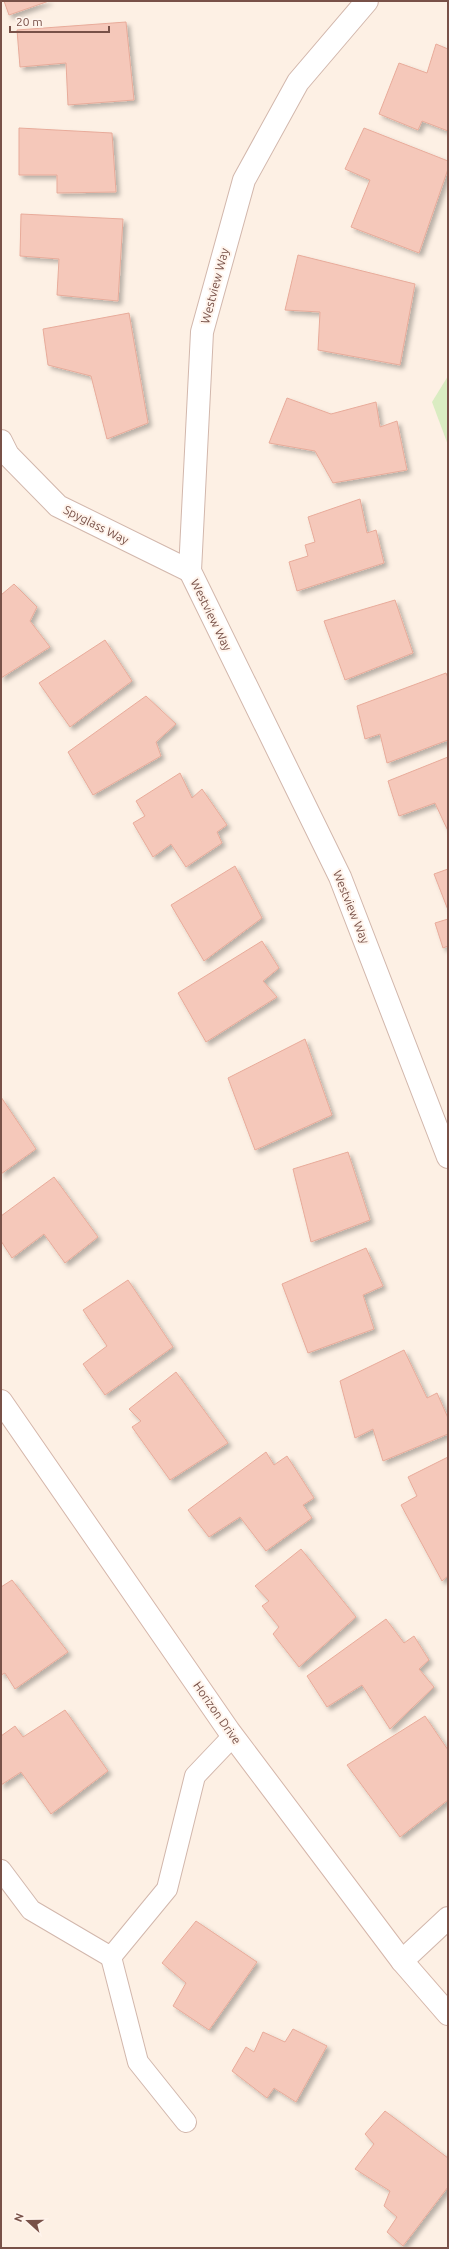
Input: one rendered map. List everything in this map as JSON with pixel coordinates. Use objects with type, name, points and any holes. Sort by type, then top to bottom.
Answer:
[{"type":"street","name":"Westview Way","points":[[367,1],[298,82],[244,180],[202,332],[190,571],[340,877],[448,1157]]},
{"type":"street","name":"Spyglass Way","points":[[1,441],[8,454],[58,506],[190,571]]},
{"type":"street","name":"Horizon Drive","points":[[1,1401],[233,1736],[402,1962],[448,2014]]},
{"type":"street","points":[[402,1962],[448,1918]]},
{"type":"lane","points":[[111,1957],[167,1890],[195,1776],[233,1736]]},
{"type":"lane","points":[[1,1870],[30,1910],[111,1957],[138,2062],[186,2122]]},
{"type":"green space","points":[[448,376],[448,445],[432,402]]},
{"type":"building","points":[[4,1],[49,1],[9,15]]},
{"type":"building","points":[[126,22],[134,100],[68,105],[66,63],[20,67],[17,30]]},
{"type":"building","points":[[436,44],[448,49],[448,131],[422,121],[418,130],[379,114],[399,63],[427,73]]},
{"type":"building","points":[[19,128],[112,133],[116,192],[57,193],[57,175],[19,175]]},
{"type":"building","points":[[364,128],[448,161],[448,169],[419,253],[351,227],[370,180],[345,169]]},
{"type":"building","points":[[21,214],[123,219],[118,301],[57,295],[59,259],[20,256]]},
{"type":"building","points":[[298,255],[415,284],[400,365],[318,350],[320,312],[285,310]]},
{"type":"building","points":[[129,313],[148,423],[107,439],[91,376],[48,365],[43,329]]},
{"type":"building","points":[[287,398],[331,414],[376,402],[380,427],[397,421],[407,470],[333,483],[315,451],[269,443]]},
{"type":"building","points":[[360,499],[367,533],[376,530],[384,563],[297,591],[289,562],[308,556],[305,545],[315,542],[308,517]]},
{"type":"building","points":[[14,584],[37,607],[30,621],[50,647],[1,678],[1,595]]},
{"type":"building","points":[[395,600],[413,653],[345,680],[324,621]]},
{"type":"building","points":[[105,640],[132,681],[70,727],[39,683]]},
{"type":"building","points":[[446,673],[448,678],[448,740],[387,763],[380,734],[365,739],[357,706]]},
{"type":"building","points":[[146,696],[176,724],[156,742],[161,756],[93,795],[68,752]]},
{"type":"building","points":[[448,757],[448,831],[435,803],[399,816],[388,781]]},
{"type":"building","points":[[180,773],[192,798],[202,789],[227,825],[217,832],[222,843],[186,867],[171,844],[153,857],[133,823],[145,816],[136,801]]},
{"type":"building","points":[[235,866],[262,918],[204,961],[171,905]]},
{"type":"building","points":[[448,869],[448,910],[434,874]]},
{"type":"building","points":[[448,919],[448,946],[443,948],[435,923]]},
{"type":"building","points":[[262,941],[279,968],[263,981],[277,997],[206,1042],[178,993]]},
{"type":"building","points":[[305,1039],[332,1115],[255,1150],[228,1078]]},
{"type":"building","points":[[1,1097],[36,1149],[1,1174]]},
{"type":"building","points":[[348,1152],[370,1220],[311,1242],[293,1169]]},
{"type":"building","points":[[54,1177],[98,1237],[65,1263],[44,1234],[12,1258],[1,1241],[1,1216]]},
{"type":"building","points":[[366,1248],[383,1286],[363,1295],[374,1329],[308,1353],[282,1284]]},
{"type":"building","points":[[128,1280],[173,1347],[105,1395],[83,1364],[107,1346],[83,1310]]},
{"type":"building","points":[[404,1350],[427,1398],[437,1393],[448,1418],[448,1434],[383,1461],[373,1429],[355,1438],[340,1381]]},
{"type":"building","points":[[176,1372],[228,1443],[170,1480],[132,1427],[141,1421],[129,1409]]},
{"type":"building","points":[[266,1452],[274,1465],[287,1456],[314,1498],[303,1505],[312,1518],[266,1551],[240,1517],[209,1537],[188,1510]]},
{"type":"building","points":[[448,1457],[448,1576],[442,1581],[401,1505],[417,1496],[408,1477]]},
{"type":"building","points":[[301,1549],[356,1617],[299,1667],[273,1634],[279,1627],[262,1606],[269,1601],[255,1586]]},
{"type":"building","points":[[12,1580],[68,1652],[15,1689],[5,1673],[1,1675],[1,1587]]},
{"type":"building","points":[[386,1619],[404,1643],[414,1636],[429,1660],[419,1669],[434,1687],[390,1729],[362,1685],[327,1707],[307,1676]]},
{"type":"building","points":[[65,1710],[108,1771],[51,1814],[21,1772],[1,1785],[1,1736],[15,1726],[23,1737]]},
{"type":"building","points":[[425,1716],[448,1750],[448,1800],[400,1837],[347,1765]]},
{"type":"building","points":[[196,1921],[257,1962],[209,2030],[173,2006],[186,1983],[162,1963]]},
{"type":"building","points":[[293,2029],[327,2046],[296,2102],[274,2088],[267,2098],[232,2071],[246,2047],[254,2052],[263,2032],[285,2042]]},
{"type":"building","points":[[385,2111],[448,2158],[448,2187],[403,2246],[387,2232],[397,2217],[384,2206],[390,2191],[355,2169],[374,2144],[365,2134]]}]
